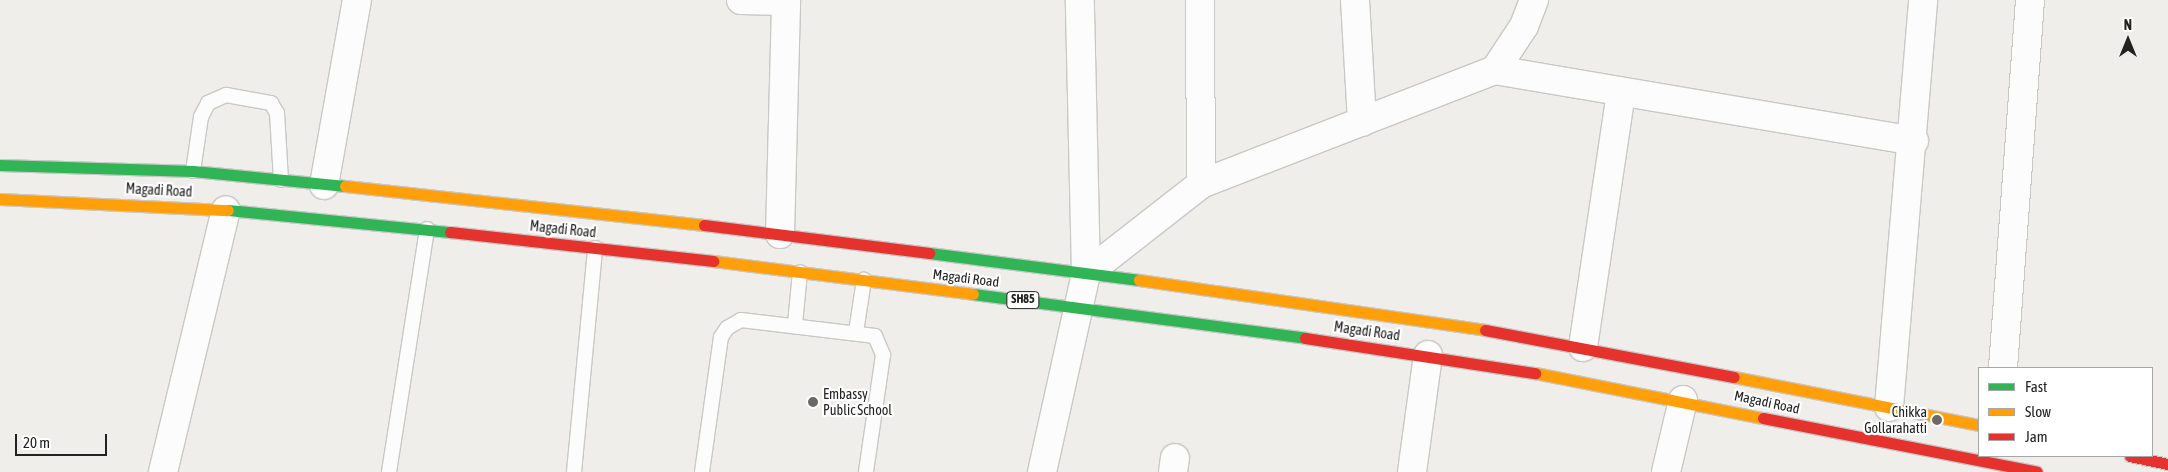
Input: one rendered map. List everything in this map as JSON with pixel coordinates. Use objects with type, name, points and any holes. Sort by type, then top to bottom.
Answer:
[{"type":"main road","name":"Magadi Road","points":[[0,165],[193,171],[780,234],[1086,274],[1385,314],[1583,347],[1978,425]]},
{"type":"main road","name":"Magadi Road","points":[[0,199],[226,210],[427,230],[800,272],[1080,308],[1428,355],[1684,400],[2037,472]]},
{"type":"main road","points":[[2135,457],[2168,464]]},
{"type":"street","points":[[324,185],[357,0]]},
{"type":"street","points":[[741,0],[786,0],[780,234]]},
{"type":"street","points":[[1042,472],[1080,308],[1086,274],[1080,0]]},
{"type":"street","points":[[1200,0],[1201,184]]},
{"type":"street","points":[[1354,0],[1362,122]]},
{"type":"street","points":[[1495,70],[1524,26],[1534,0]]},
{"type":"street","points":[[1889,407],[1914,141],[1923,0]]},
{"type":"street","points":[[2003,367],[2030,0]]},
{"type":"street","points":[[1086,274],[1201,184],[1495,70],[1914,141]]},
{"type":"street","points":[[1583,347],[1621,92]]},
{"type":"street","points":[[163,472],[226,210]]},
{"type":"street","points":[[1412,472],[1428,355]]},
{"type":"street","points":[[1666,472],[1684,400]]},
{"type":"lane","points":[[193,171],[202,118],[208,103],[226,95],[270,103],[276,113],[281,180]]},
{"type":"lane","points":[[389,472],[427,230]]},
{"type":"lane","points":[[574,472],[595,248]]},
{"type":"lane","points":[[795,324],[800,272]]},
{"type":"lane","points":[[856,332],[864,280]]},
{"type":"lane","points":[[702,472],[721,337],[727,328],[742,320],[795,324],[875,336],[883,355],[866,472]]},
{"type":"traffic: fast","points":[[0,165],[193,171],[345,186]]},
{"type":"traffic: fast","points":[[228,210],[450,232]]},
{"type":"traffic: fast","points":[[929,253],[1139,280]]},
{"type":"traffic: fast","points":[[973,294],[1305,338]]},
{"type":"traffic: slow","points":[[345,186],[704,225]]},
{"type":"traffic: slow","points":[[0,199],[228,210]]},
{"type":"traffic: slow","points":[[713,261],[973,294]]},
{"type":"traffic: slow","points":[[1139,280],[1485,330]]},
{"type":"traffic: slow","points":[[1535,373],[1763,418]]},
{"type":"traffic: slow","points":[[1734,377],[1978,425]]},
{"type":"traffic: jam","points":[[704,225],[929,253]]},
{"type":"traffic: jam","points":[[450,232],[713,261]]},
{"type":"traffic: jam","points":[[1485,330],[1734,377]]},
{"type":"traffic: jam","points":[[1305,338],[1535,373]]},
{"type":"traffic: jam","points":[[1763,418],[2037,472]]},
{"type":"traffic: jam","points":[[2135,457],[2168,464]]},
{"type":"place","name":"Embassy Public School","points":[[813,402]]},
{"type":"place","name":"Chikka Gollarahatti","points":[[1937,420]]}]
